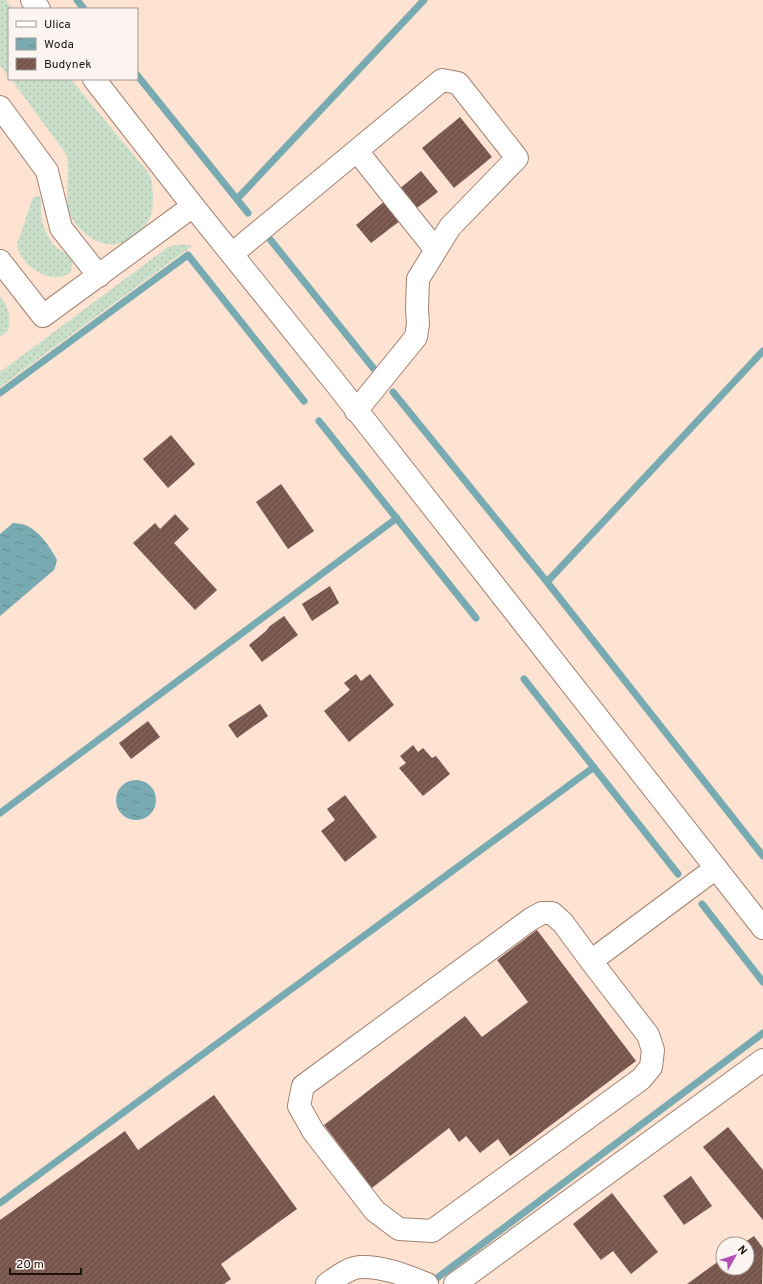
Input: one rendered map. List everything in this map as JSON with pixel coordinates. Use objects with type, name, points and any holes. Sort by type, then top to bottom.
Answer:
[{"type":"main road","points":[[32,0],[38,8]]},
{"type":"main road","points":[[95,80],[763,928]]},
{"type":"main road","points":[[232,254],[442,80],[458,83],[517,158],[450,227],[418,279],[418,324],[416,336],[356,411]]},
{"type":"main road","points":[[0,107],[47,171],[61,228],[99,276]]},
{"type":"main road","points":[[357,151],[436,250]]},
{"type":"main road","points":[[0,261],[43,316],[193,206]]},
{"type":"main road","points":[[591,961],[716,868]]},
{"type":"main road","points":[[542,913],[552,913],[562,923],[591,961],[648,1035],[653,1050],[651,1067],[641,1079],[432,1231],[399,1229],[375,1211],[313,1131],[298,1106],[303,1086],[531,919],[542,913]]},
{"type":"main road","points":[[455,1284],[763,1060]]},
{"type":"main road","points":[[327,1284],[342,1274],[360,1267],[383,1269],[427,1284]]},
{"type":"green space","points":[[0,0],[6,0],[12,8],[8,8],[8,76],[0,65]]},
{"type":"green space","points":[[12,80],[72,80],[150,175],[153,194],[153,207],[148,221],[136,236],[119,244],[101,243],[82,231],[74,222],[70,214],[67,197],[68,162],[66,154]]},
{"type":"green space","points":[[39,196],[41,199],[42,222],[50,239],[56,248],[71,258],[72,267],[70,273],[54,277],[45,275],[30,267],[20,253],[17,245],[33,197]]},
{"type":"green space","points":[[181,244],[192,246],[0,387],[0,372],[168,247]]},
{"type":"green space","points":[[0,296],[7,308],[9,321],[8,331],[0,337]]},
{"type":"water","points":[[13,523],[30,527],[40,535],[57,560],[54,570],[0,616],[0,534]]},
{"type":"water","points":[[132,780],[140,780],[147,783],[153,789],[156,800],[153,811],[147,817],[140,820],[132,820],[125,817],[119,811],[116,804],[116,796],[119,789],[125,783]]},
{"type":"building","points":[[460,117],[492,157],[454,188],[422,148]]},
{"type":"building","points":[[421,171],[438,192],[371,243],[356,225]]},
{"type":"building","points":[[171,435],[195,464],[168,488],[143,459]]},
{"type":"building","points":[[281,484],[314,531],[288,549],[256,502]]},
{"type":"building","points":[[175,514],[189,529],[174,543],[217,590],[195,610],[133,543],[155,523],[160,529]]},
{"type":"building","points":[[330,586],[339,603],[312,621],[302,604]]},
{"type":"building","points":[[284,616],[298,635],[262,662],[249,645],[270,626]]},
{"type":"building","points":[[356,674],[361,681],[370,674],[394,705],[349,742],[324,711],[350,690],[344,683]]},
{"type":"building","points":[[260,704],[268,716],[237,738],[228,725]]},
{"type":"building","points":[[148,721],[160,737],[131,759],[119,743]]},
{"type":"building","points":[[413,745],[418,752],[423,748],[432,758],[436,756],[450,774],[423,796],[399,768],[406,763],[400,756]]},
{"type":"building","points":[[345,795],[377,837],[345,862],[321,831],[335,820],[327,809]]},
{"type":"building","points":[[537,930],[636,1061],[510,1156],[498,1139],[480,1153],[466,1136],[459,1142],[449,1128],[372,1188],[324,1125],[465,1016],[482,1037],[528,1002],[497,960]]},
{"type":"building","points":[[214,1095],[297,1209],[221,1264],[231,1279],[224,1284],[0,1284],[0,1220],[125,1131],[138,1150]]},
{"type":"building","points":[[728,1127],[763,1170],[763,1220],[703,1147]]},
{"type":"building","points":[[691,1176],[712,1206],[684,1225],[663,1196]]},
{"type":"building","points":[[612,1193],[658,1252],[631,1274],[613,1251],[601,1260],[573,1224]]},
{"type":"building","points":[[755,1237],[763,1248],[762,1284],[687,1284],[715,1264],[715,1276],[755,1276]]},
{"type":"waterway","points":[[77,0],[83,8]]},
{"type":"waterway","points":[[237,199],[424,0]]},
{"type":"waterway","points":[[138,76],[248,213]]},
{"type":"waterway","points":[[269,238],[374,369]]},
{"type":"waterway","points":[[0,393],[188,255],[304,401]]},
{"type":"waterway","points":[[763,351],[547,582],[763,856]]},
{"type":"waterway","points":[[393,392],[547,582]]},
{"type":"waterway","points":[[319,421],[476,618]]},
{"type":"waterway","points":[[0,813],[397,518]]},
{"type":"waterway","points":[[524,679],[678,874]]},
{"type":"waterway","points":[[0,1203],[594,767]]},
{"type":"waterway","points":[[702,904],[763,982]]},
{"type":"waterway","points":[[429,1284],[763,1033]]}]
